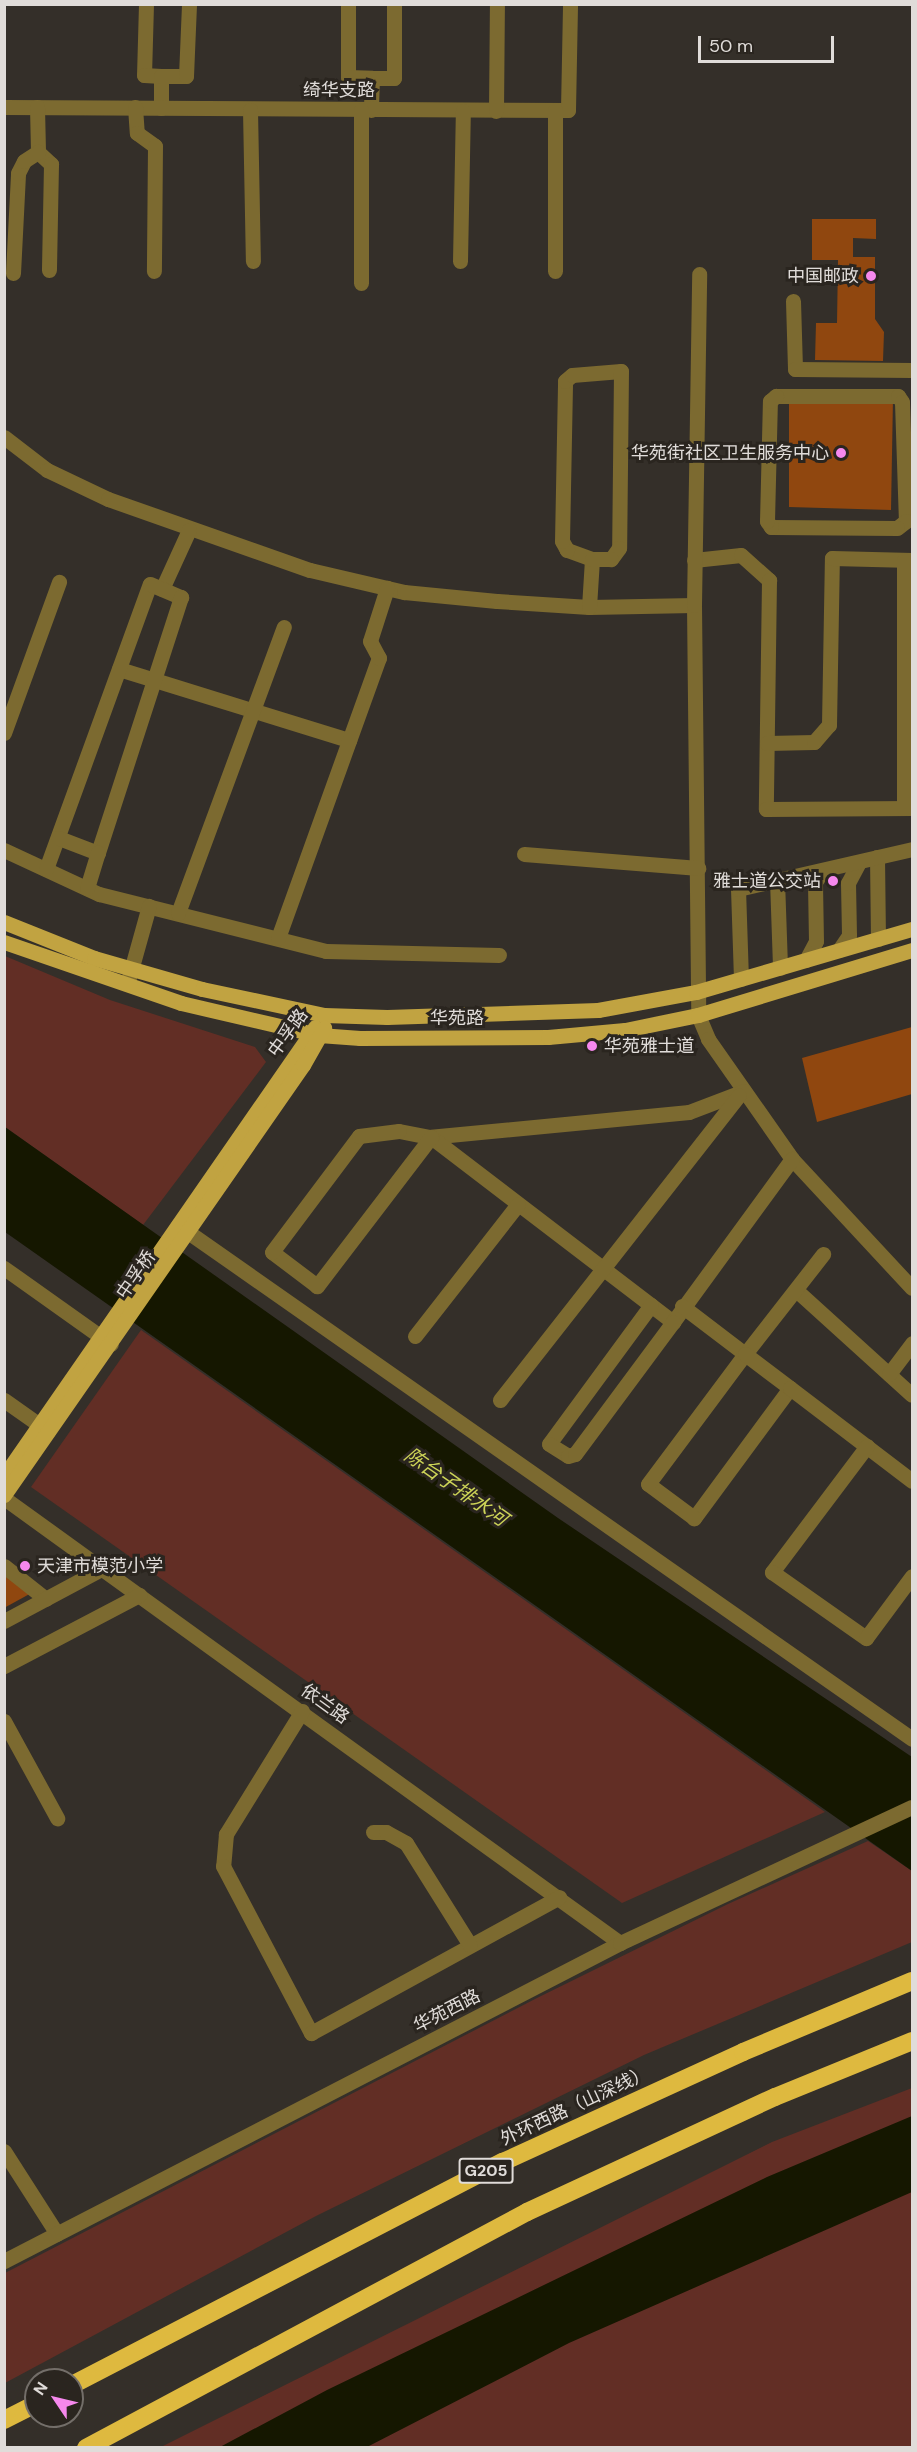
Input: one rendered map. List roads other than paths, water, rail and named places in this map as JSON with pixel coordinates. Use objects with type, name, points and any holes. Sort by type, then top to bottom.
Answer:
[{"type":"highway","name":"外环西路（山深线）","points":[[84,2379],[503,2162],[743,2052],[912,1981]]},
{"type":"highway","points":[[86,2448],[527,2212],[775,2097],[912,2041]]},
{"type":"highway","points":[[4,2420],[24,2410]]},
{"type":"main road","name":"华苑路","points":[[4,922],[132,970],[324,1015],[366,1016],[525,1016],[598,1010],[696,992],[912,929]]},
{"type":"main road","name":"华苑路","points":[[4,942],[126,987],[317,1035],[360,1038],[548,1037],[625,1030],[698,1015],[912,950]]},
{"type":"main road","points":[[266,1003],[295,1017],[317,1035],[366,1016]]},
{"type":"main road","name":"中孚路","points":[[181,1232],[317,1035],[324,1015]]},
{"type":"main road","points":[[298,1062],[327,1046],[360,1038]]},
{"type":"main road","name":"中孚桥","points":[[110,1335],[181,1232]]},
{"type":"main road","points":[[4,1497],[46,1429],[110,1335]]},
{"type":"main road","points":[[4,1476],[46,1429]]},
{"type":"street","points":[[146,4],[144,75],[161,76],[186,76],[189,4]]},
{"type":"street","points":[[348,4],[348,77],[372,78],[394,78],[394,4]]},
{"type":"street","points":[[496,111],[497,4]]},
{"type":"street","points":[[555,271],[555,110],[568,110],[570,4]]},
{"type":"street","points":[[161,76],[161,108]]},
{"type":"street","points":[[360,283],[366,110],[372,78]]},
{"type":"street","name":"绮华支路","points":[[4,107],[555,110]]},
{"type":"street","points":[[38,107],[38,152],[51,164],[49,270]]},
{"type":"street","points":[[135,107],[137,134],[155,146],[154,271]]},
{"type":"street","points":[[250,110],[253,261]]},
{"type":"street","points":[[460,261],[462,111]]},
{"type":"street","points":[[13,273],[18,173],[24,161],[38,152]]},
{"type":"street","points":[[699,274],[694,560],[698,1015],[708,1040],[792,1159],[912,1288]]},
{"type":"street","points":[[793,301],[795,369],[912,370]]},
{"type":"street","points":[[621,371],[619,548],[611,559],[592,559],[567,550],[562,541],[565,381],[572,375],[621,371]]},
{"type":"street","points":[[776,396],[898,396],[909,462],[906,521],[897,528],[771,527],[767,521],[770,401],[776,396]]},
{"type":"street","points":[[4,437],[47,470],[189,530],[300,567],[387,588],[589,607],[694,605]]},
{"type":"street","points":[[162,589],[189,530]]},
{"type":"street","points":[[694,560],[741,555],[769,580],[766,743],[766,809],[908,808],[908,560],[832,558],[829,725],[814,742],[766,743]]},
{"type":"street","points":[[589,607],[592,559]]},
{"type":"street","points":[[4,734],[58,582]]},
{"type":"street","points":[[46,869],[150,584],[181,597],[87,888]]},
{"type":"street","points":[[278,938],[379,658],[370,641],[387,588]]},
{"type":"street","points":[[178,913],[284,627]]},
{"type":"street","points":[[119,669],[349,740]]},
{"type":"street","points":[[59,838],[98,853]]},
{"type":"street","points":[[741,979],[738,890],[912,849]]},
{"type":"street","points":[[4,850],[87,888],[326,951],[499,955]]},
{"type":"street","points":[[524,854],[698,868]]},
{"type":"street","points":[[877,857],[878,939]]},
{"type":"street","points":[[839,950],[849,934],[848,883],[859,862]]},
{"type":"street","points":[[806,960],[816,942],[815,882],[823,870]]},
{"type":"street","points":[[777,880],[780,968]]},
{"type":"street","points":[[126,987],[149,906]]},
{"type":"street","points":[[431,1137],[317,1286],[272,1252],[359,1136],[399,1131],[431,1137],[689,1112],[744,1091]]},
{"type":"street","points":[[500,1400],[600,1266],[720,1114],[744,1091]]},
{"type":"street","points":[[431,1137],[673,1322]]},
{"type":"street","points":[[651,1305],[549,1444],[568,1456],[575,1454],[673,1322],[681,1306],[792,1159]]},
{"type":"street","points":[[415,1336],[518,1204]]},
{"type":"street","points":[[181,1232],[912,1739]]},
{"type":"street","points":[[790,1388],[694,1518],[648,1484],[823,1254]]},
{"type":"street","points":[[4,1269],[110,1335]]},
{"type":"street","points":[[796,1290],[912,1395]]},
{"type":"street","points":[[681,1306],[912,1481]]},
{"type":"street","points":[[889,1374],[912,1344]]},
{"type":"street","points":[[4,1400],[46,1429]]},
{"type":"street","points":[[867,1446],[771,1572],[866,1638],[912,1576]]},
{"type":"street","name":"依兰路","points":[[4,1497],[620,1943]]},
{"type":"street","points":[[4,1566],[46,1599]]},
{"type":"street","points":[[4,1621],[101,1569]]},
{"type":"street","points":[[4,1666],[139,1595]]},
{"type":"street","points":[[302,1711],[226,1834],[223,1866],[311,2033],[559,1897]]},
{"type":"street","points":[[4,1721],[57,1818]]},
{"type":"street","name":"华苑西路","points":[[4,2261],[620,1943],[825,1845],[912,1807]]},
{"type":"street","points":[[373,1832],[386,1832],[406,1843],[470,1945]]},
{"type":"street","points":[[4,2151],[57,2234]]},
{"type":"water","name":"陈台子排水河","points":[[5,1127],[558,1518],[912,1757],[912,1871],[5,1232]]},
{"type":"water","points":[[912,2116],[912,2192],[569,2343],[367,2447],[220,2447],[327,2390],[767,2177]]},
{"type":"place","name":"中国邮政","points":[[871,276]]},
{"type":"place","name":"华苑街社区卫生服务中心","points":[[841,453]]},
{"type":"place","name":"雅士道公交站","points":[[833,881]]},
{"type":"place","name":"华苑雅士道","points":[[592,1046]]},
{"type":"place","name":"天津市模范小学","points":[[25,1566]]}]
